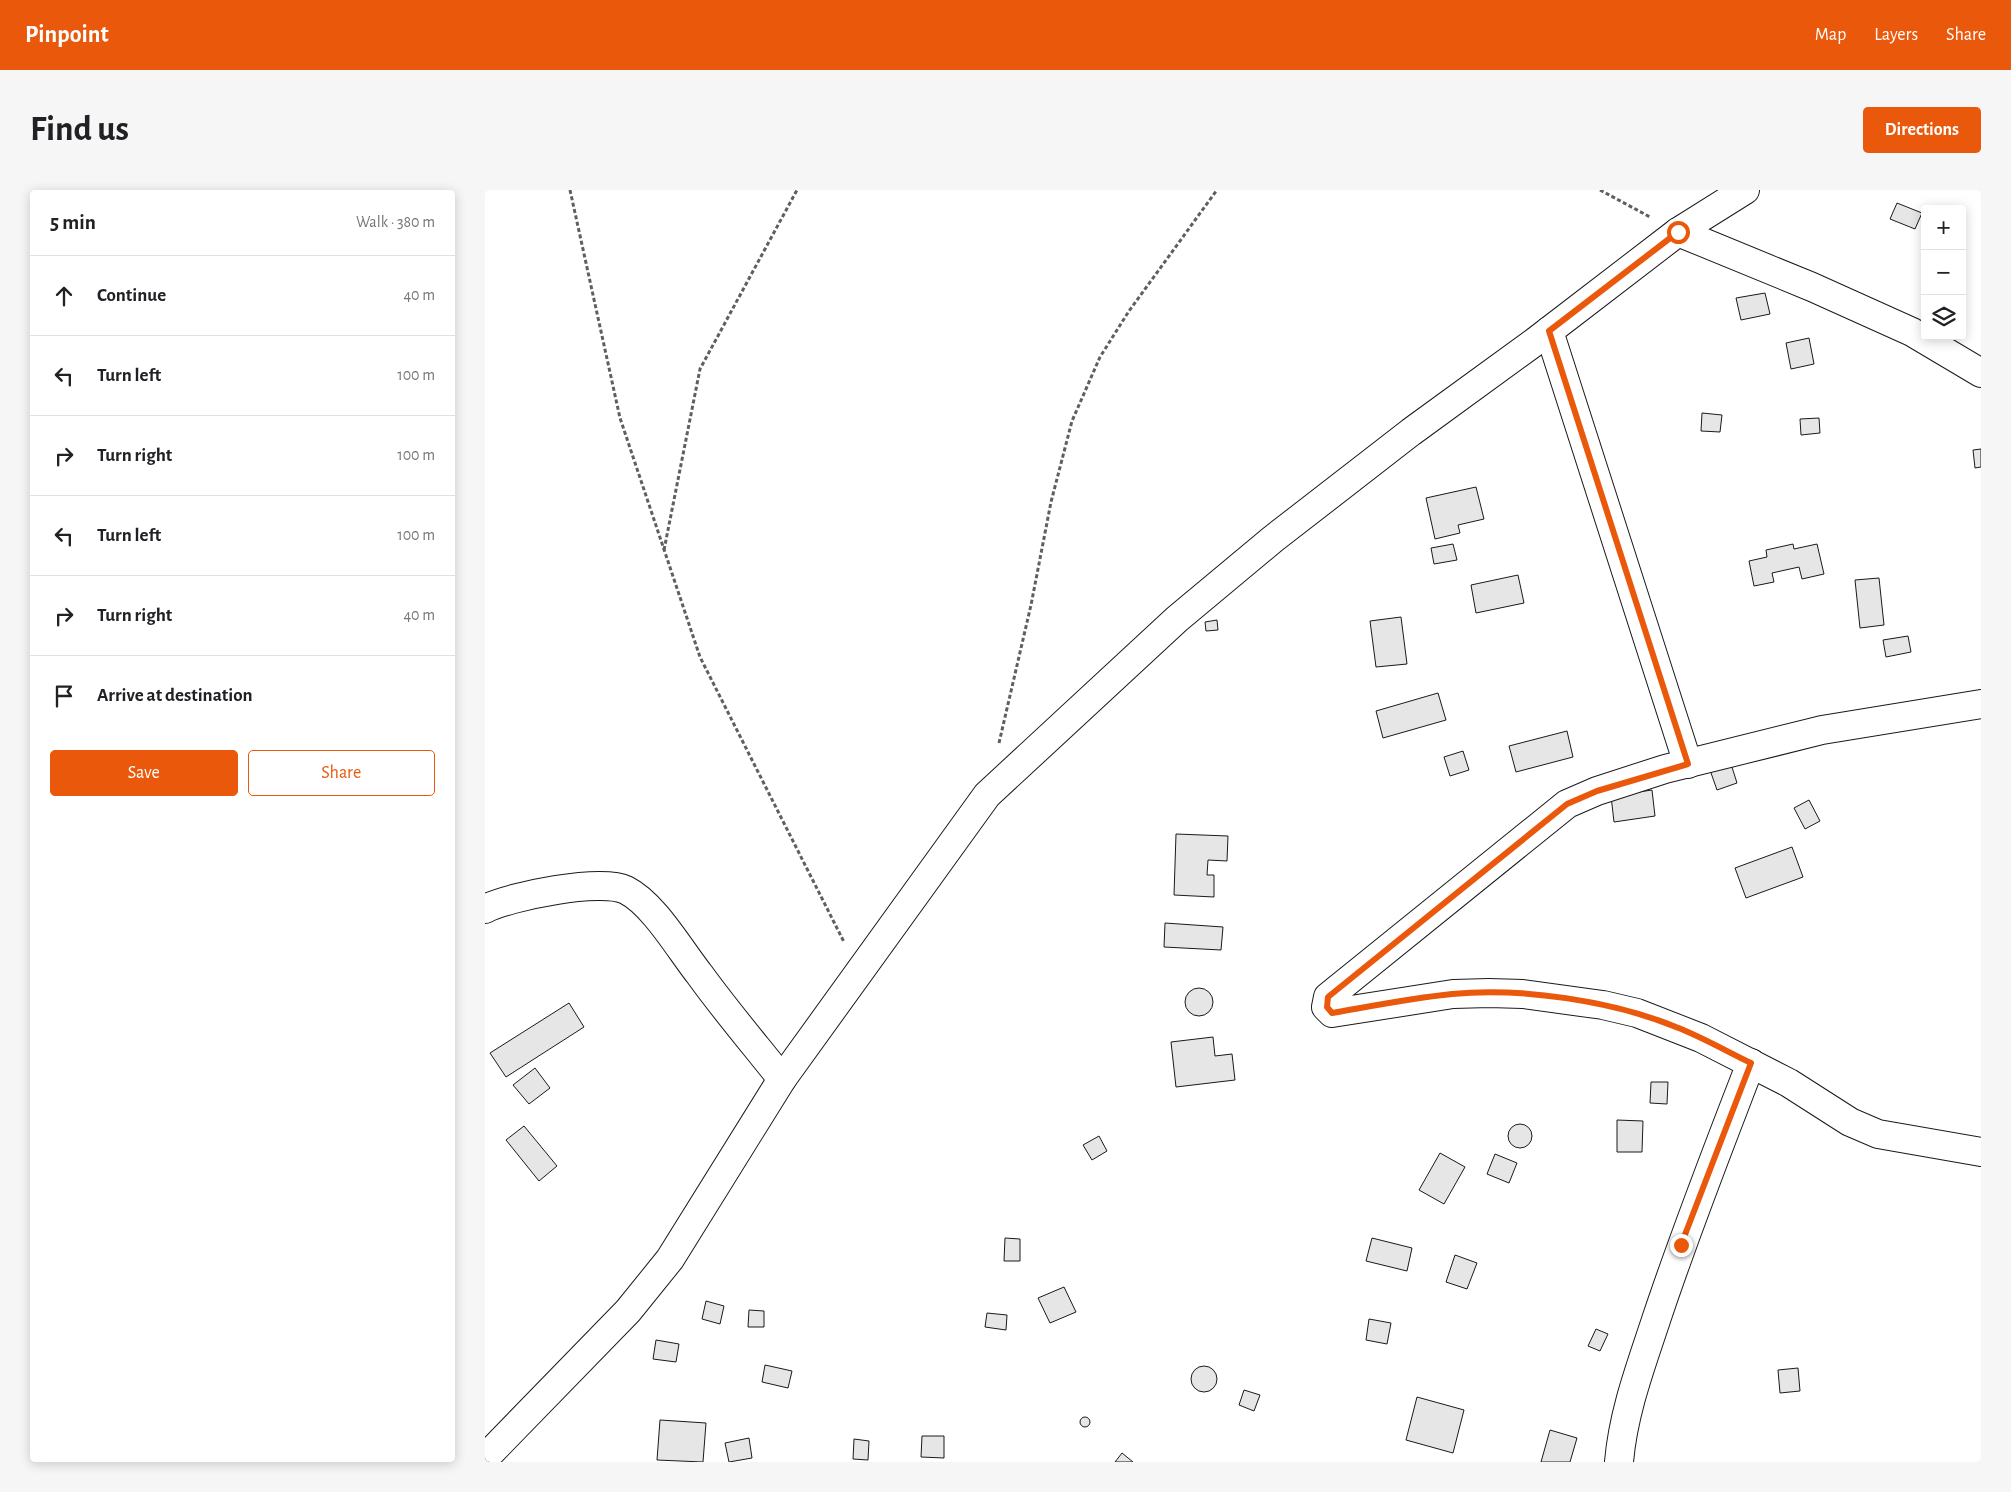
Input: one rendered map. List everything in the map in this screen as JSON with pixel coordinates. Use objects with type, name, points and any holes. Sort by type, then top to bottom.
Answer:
[{"type":"street","points":[[485,1458],[628,1311],[670,1259],[782,1080],[987,795],[1177,619],[1273,539],[1411,432],[1549,331],[1678,232],[1745,190]]},
{"type":"street","points":[[1678,232],[1812,287],[1912,332],[1981,373]]},
{"type":"street","points":[[1549,331],[1688,764]]},
{"type":"street","points":[[1981,704],[1822,730],[1688,764],[1597,791],[1567,804],[1328,997],[1327,1007],[1332,1013],[1453,994],[1523,994],[1637,1013],[1684,1030],[1789,1082],[1850,1122],[1878,1134],[1981,1152]]},
{"type":"street","points":[[485,909],[523,896],[555,891],[603,885],[625,890],[648,906],[782,1080]]},
{"type":"street","points":[[1619,1462],[1621,1443],[1632,1395],[1681,1245],[1751,1063]]},
{"type":"path","points":[[570,190],[620,418],[700,657],[859,971]]},
{"type":"path","points":[[664,550],[700,369],[797,190]]},
{"type":"path","points":[[998,747],[1031,605],[1051,502],[1072,421],[1100,357],[1129,311],[1217,190]]},
{"type":"path","points":[[1600,190],[1678,232]]},
{"type":"building","points":[[1897,203],[1921,213],[1915,229],[1890,219]]},
{"type":"building","points":[[1765,293],[1770,314],[1741,320],[1736,298]]},
{"type":"building","points":[[1809,338],[1814,364],[1791,369],[1786,343]]},
{"type":"building","points":[[1702,413],[1722,415],[1720,432],[1701,431]]},
{"type":"building","points":[[1819,418],[1820,433],[1801,435],[1800,419]]},
{"type":"building","points":[[1981,449],[1981,467],[1975,468],[1973,450]]},
{"type":"building","points":[[1476,487],[1484,519],[1458,525],[1460,533],[1435,539],[1426,498]]},
{"type":"building","points":[[1453,544],[1457,560],[1434,564],[1431,548]]},
{"type":"building","points":[[1793,544],[1794,549],[1817,544],[1824,574],[1802,579],[1799,567],[1772,573],[1774,582],[1754,586],[1749,561],[1767,557],[1766,550]]},
{"type":"building","points":[[1518,575],[1524,603],[1476,613],[1471,585]]},
{"type":"building","points":[[1879,578],[1884,625],[1860,628],[1855,580]]},
{"type":"building","points":[[1401,617],[1407,664],[1376,667],[1370,621]]},
{"type":"building","points":[[1217,620],[1218,630],[1206,631],[1205,622]]},
{"type":"building","points":[[1908,636],[1911,652],[1886,657],[1883,640]]},
{"type":"building","points":[[1438,693],[1446,720],[1383,738],[1376,711]]},
{"type":"building","points":[[1567,731],[1573,757],[1516,772],[1509,746]]},
{"type":"building","points":[[1463,751],[1469,770],[1450,776],[1444,757]]},
{"type":"building","points":[[1731,764],[1737,783],[1717,790],[1710,770]]},
{"type":"building","points":[[1652,790],[1655,816],[1614,822],[1611,796]]},
{"type":"building","points":[[1809,800],[1820,821],[1805,829],[1794,808]]},
{"type":"building","points":[[1176,834],[1228,836],[1227,861],[1208,860],[1207,875],[1214,875],[1214,897],[1174,895]]},
{"type":"building","points":[[1792,847],[1803,877],[1746,898],[1735,868]]},
{"type":"building","points":[[1165,923],[1223,927],[1221,950],[1164,947]]},
{"type":"building","points":[[1199,988],[1209,992],[1213,1002],[1209,1012],[1199,1016],[1189,1012],[1185,1002],[1189,992]]},
{"type":"building","points":[[569,1003],[584,1027],[506,1077],[490,1053]]},
{"type":"building","points":[[1213,1037],[1215,1056],[1232,1054],[1235,1080],[1176,1087],[1171,1042]]},
{"type":"building","points":[[535,1068],[550,1088],[529,1104],[513,1085]]},
{"type":"building","points":[[1651,1082],[1668,1082],[1667,1104],[1650,1103]]},
{"type":"building","points":[[1617,1120],[1643,1121],[1642,1152],[1617,1152]]},
{"type":"building","points":[[1520,1124],[1529,1127],[1532,1136],[1529,1145],[1520,1148],[1511,1145],[1508,1136],[1511,1127]]},
{"type":"building","points":[[524,1126],[557,1166],[539,1181],[506,1140]]},
{"type":"building","points":[[1099,1136],[1107,1151],[1092,1160],[1083,1145]]},
{"type":"building","points":[[1440,1153],[1465,1167],[1444,1204],[1419,1190]]},
{"type":"building","points":[[1495,1154],[1517,1163],[1509,1183],[1487,1174]]},
{"type":"building","points":[[1005,1238],[1020,1239],[1020,1261],[1004,1261]]},
{"type":"building","points":[[1372,1238],[1412,1248],[1407,1271],[1366,1261]]},
{"type":"building","points":[[1455,1255],[1477,1263],[1467,1289],[1446,1282]]},
{"type":"building","points":[[1064,1287],[1076,1312],[1050,1323],[1038,1298]]},
{"type":"building","points":[[706,1301],[724,1306],[720,1324],[702,1319]]},
{"type":"building","points":[[749,1310],[764,1311],[764,1327],[748,1327]]},
{"type":"building","points":[[987,1313],[1007,1315],[1006,1330],[985,1327]]},
{"type":"building","points":[[1369,1319],[1391,1323],[1387,1344],[1366,1340]]},
{"type":"building","points":[[1596,1329],[1608,1334],[1600,1351],[1588,1346]]},
{"type":"building","points":[[656,1340],[679,1344],[676,1362],[653,1359]]},
{"type":"building","points":[[765,1365],[792,1371],[788,1388],[762,1382]]},
{"type":"building","points":[[1204,1366],[1213,1370],[1217,1379],[1213,1388],[1204,1392],[1195,1388],[1191,1379],[1195,1370]]},
{"type":"building","points":[[1798,1368],[1800,1391],[1780,1393],[1778,1370]]},
{"type":"building","points":[[1244,1390],[1260,1395],[1254,1411],[1239,1405]]},
{"type":"building","points":[[1417,1397],[1464,1410],[1453,1453],[1406,1440]]},
{"type":"building","points":[[1085,1417],[1090,1422],[1085,1427],[1080,1422]]},
{"type":"building","points":[[660,1420],[706,1423],[703,1462],[657,1460]]},
{"type":"building","points":[[1550,1430],[1577,1438],[1570,1462],[1541,1462]]},
{"type":"building","points":[[922,1436],[944,1436],[944,1458],[921,1457]]},
{"type":"building","points":[[749,1438],[752,1458],[729,1462],[725,1443]]},
{"type":"building","points":[[854,1439],[869,1441],[868,1460],[853,1459]]},
{"type":"building","points":[[1122,1453],[1133,1462],[1115,1462]]},
{"type":"route","points":[[1678,232],[1549,331],[1688,764],[1665,769],[1597,791],[1567,804],[1328,997],[1327,1007],[1332,1013],[1453,994],[1523,994],[1559,998],[1637,1013],[1675,1026],[1751,1063],[1681,1245]]}]
